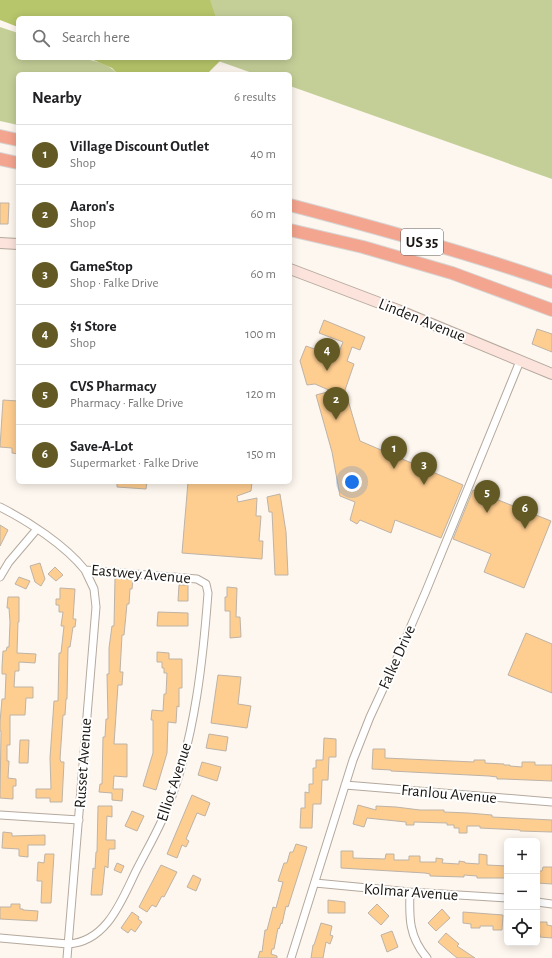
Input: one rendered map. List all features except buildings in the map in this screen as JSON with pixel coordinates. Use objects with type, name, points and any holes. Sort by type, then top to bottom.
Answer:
[{"type":"highway","points":[[0,136],[16,140]]},
{"type":"highway","points":[[0,159],[16,163]]},
{"type":"highway","name":"US 35","points":[[292,206],[439,246],[552,281]]},
{"type":"highway","name":"US 35","points":[[292,230],[363,247],[452,273],[552,310]]},
{"type":"main road","points":[[0,243],[16,244]]},
{"type":"main road","name":"Linden Avenue","points":[[292,270],[385,305],[552,374]]},
{"type":"street","name":"Falke Drive","points":[[291,958],[345,785],[365,728],[426,591],[520,361]]},
{"type":"street","name":"Eastwey Avenue","points":[[0,507],[38,529],[85,570],[197,578],[206,584]]},
{"type":"street","points":[[0,577],[9,562],[38,529]]},
{"type":"street","name":"Russet Avenue","points":[[67,958],[96,607],[94,589],[85,570]]},
{"type":"street","name":"Elliot Avenue","points":[[0,938],[68,944],[78,943],[87,940],[96,933],[113,915],[150,844],[172,796],[187,749],[201,668],[208,593],[206,584]]},
{"type":"street","name":"Franlou Avenue","points":[[345,785],[552,802]]},
{"type":"street","points":[[0,815],[79,820]]},
{"type":"street","name":"Kolmar Avenue","points":[[314,883],[410,892],[504,898]]},
{"type":"street","points":[[410,892],[409,916],[411,926],[418,945],[427,958]]},
{"type":"street","points":[[540,902],[552,904]]},
{"type":"green space","points":[[0,0],[210,0],[215,16],[16,16],[16,26],[0,20]]},
{"type":"green space","points":[[198,0],[552,0],[552,179],[292,87],[292,72],[249,72],[216,60],[292,60],[292,16],[201,16]]},
{"type":"green space","points":[[0,27],[16,32],[16,60],[88,60],[109,67],[115,72],[16,72],[16,125],[0,121]]},
{"type":"green space","points":[[94,60],[221,60],[209,72],[116,72],[112,68]]},
{"type":"place","name":"$1 Store","points":[[327,371]]},
{"type":"place","name":"Aaron's","points":[[336,420]]},
{"type":"place","name":"Village Discount Outlet","points":[[394,469]]},
{"type":"place","name":"GameStop","points":[[424,485]]},
{"type":"place","name":"CVS Pharmacy","points":[[487,513]]},
{"type":"place","name":"Save-A-Lot","points":[[525,529]]}]
